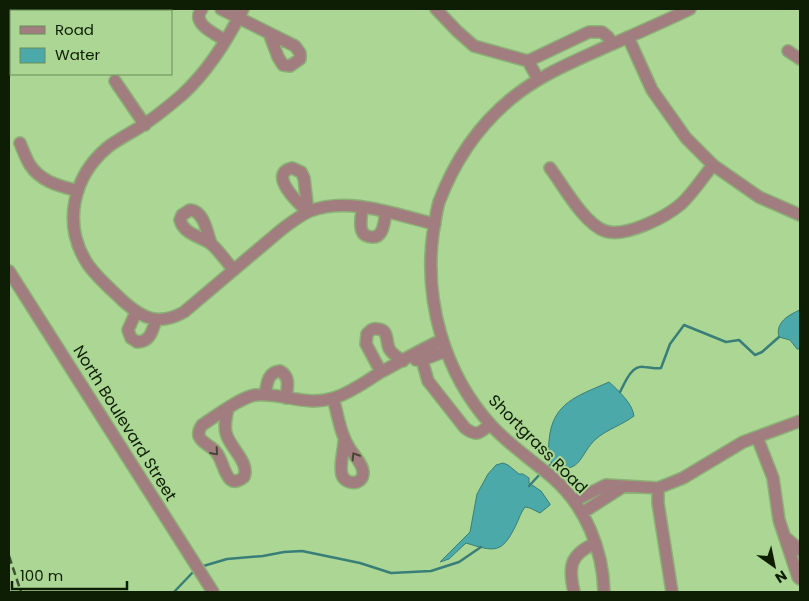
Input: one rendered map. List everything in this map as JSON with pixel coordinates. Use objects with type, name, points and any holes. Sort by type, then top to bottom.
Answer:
[{"type":"street","points":[[202,9],[199,12],[198,18],[204,28],[225,40]]},
{"type":"street","points":[[221,9],[240,13],[269,33]]},
{"type":"street","points":[[436,9],[474,46],[528,61],[589,32],[602,32],[613,44]]},
{"type":"street","name":"Shortgrass Road","points":[[604,592],[601,563],[582,512],[555,480],[507,442],[490,425],[464,390],[444,346],[434,302],[431,253],[435,224],[439,204],[452,174],[470,143],[488,121],[512,98],[538,79],[690,9]]},
{"type":"street","points":[[240,13],[225,40],[198,78],[182,94],[144,124],[110,146],[96,158],[80,181],[74,211],[74,227],[82,254],[93,272],[136,312],[156,320],[170,318],[184,312],[294,220],[308,212],[336,206],[362,207],[435,224]]},
{"type":"street","points":[[628,37],[652,90],[665,111],[686,138],[713,165],[759,197],[800,215]]},
{"type":"street","points":[[788,51],[800,59]]},
{"type":"street","points":[[528,61],[538,79]]},
{"type":"street","points":[[115,82],[144,124]]},
{"type":"street","points":[[20,143],[30,165],[39,174],[51,183],[78,191]]},
{"type":"street","points":[[550,168],[593,224],[605,232],[626,232],[642,226],[683,202],[713,165]]},
{"type":"street","points":[[362,207],[361,230],[363,234],[370,237],[377,236],[381,232],[386,212]]},
{"type":"street","points":[[211,244],[234,270]]},
{"type":"street","name":"North Boulevard Street","points":[[9,271],[214,592]]},
{"type":"street","points":[[136,312],[128,330],[131,338],[138,342],[149,338],[156,320]]},
{"type":"street","points":[[381,372],[366,344],[367,334],[373,329],[377,328],[384,331],[390,350],[405,360],[422,360],[444,346]]},
{"type":"street","points":[[228,408],[225,423],[226,436],[245,469],[244,477],[236,481],[228,478],[220,458],[200,438],[199,434],[202,425],[228,408],[249,397],[265,395],[304,402],[333,398],[405,360],[418,350],[444,346]]},
{"type":"street","points":[[422,360],[428,381],[465,428],[472,434],[478,434],[490,425]]},
{"type":"street","points":[[265,395],[269,376],[280,372],[288,379],[286,398]]},
{"type":"street","points":[[333,398],[344,441]]},
{"type":"street","points":[[574,501],[606,485],[658,488],[683,478],[730,449],[800,421]]},
{"type":"street","points":[[757,437],[773,478],[779,520],[800,579]]},
{"type":"street","points":[[582,512],[624,486]]},
{"type":"street","points":[[658,488],[658,503],[672,592]]},
{"type":"street","points":[[784,537],[800,550]]},
{"type":"street","points":[[574,592],[571,575],[573,560],[582,549],[595,543]]},
{"type":"water","points":[[800,310],[800,349],[797,349],[790,340],[779,337],[778,332],[784,320]]},
{"type":"water","points":[[609,382],[628,402],[634,416],[596,439],[575,465],[570,468],[554,467],[550,458],[549,441],[555,417],[568,402]]},
{"type":"water","points":[[503,463],[519,474],[529,478],[529,483],[541,491],[550,505],[540,513],[525,507],[511,534],[502,546],[491,549],[466,543],[449,559],[440,562],[470,532],[477,494],[488,474],[496,465]]},
{"type":"waterway","points":[[620,392],[629,375],[635,369],[639,367],[661,368],[670,344],[684,325],[726,342],[739,340],[755,355],[762,352],[779,337]]},
{"type":"waterway","points":[[547,468],[552,464]]},
{"type":"waterway","points":[[529,486],[541,473]]},
{"type":"waterway","points":[[200,567],[227,559],[302,551],[360,563],[391,573],[431,571],[459,562],[481,547]]},
{"type":"waterway","points":[[174,592],[195,570]]},
{"type":"railway","points":[[9,556],[21,592]]}]
